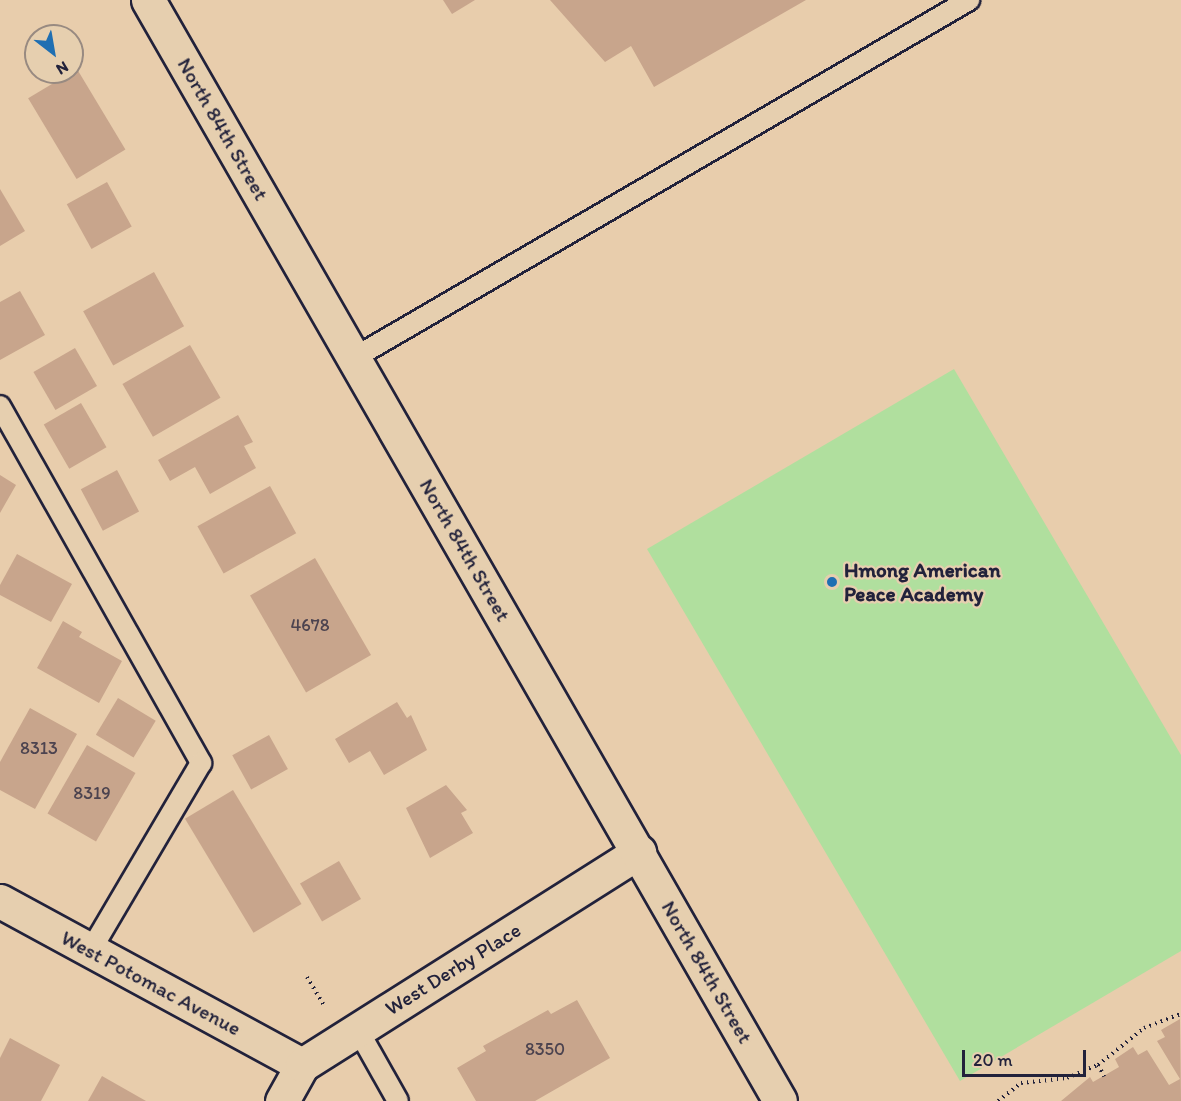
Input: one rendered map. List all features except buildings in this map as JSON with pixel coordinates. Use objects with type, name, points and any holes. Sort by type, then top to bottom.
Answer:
[{"type":"street","name":"North 84th Street","points":[[148,0],[780,1101]]},
{"type":"street","name":"West Derby Place","points":[[282,1101],[302,1065],[639,852]]},
{"type":"street","name":"West Potomac Avenue","points":[[0,901],[302,1065]]},
{"type":"lane","points":[[354,358],[969,0]]},
{"type":"lane","points":[[0,406],[201,763],[91,950]]},
{"type":"lane","points":[[358,1030],[398,1101]]},
{"type":"path","points":[[998,1101],[1021,1083],[1067,1078],[1098,1065],[1144,1028],[1181,1014]]},
{"type":"path","points":[[1098,1065],[1104,1076]]},
{"type":"green space","points":[[954,369],[1181,755],[1181,951],[960,1081],[647,549]]},
{"type":"place","name":"Hmong American Peace Academy","points":[[832,582]]}]
